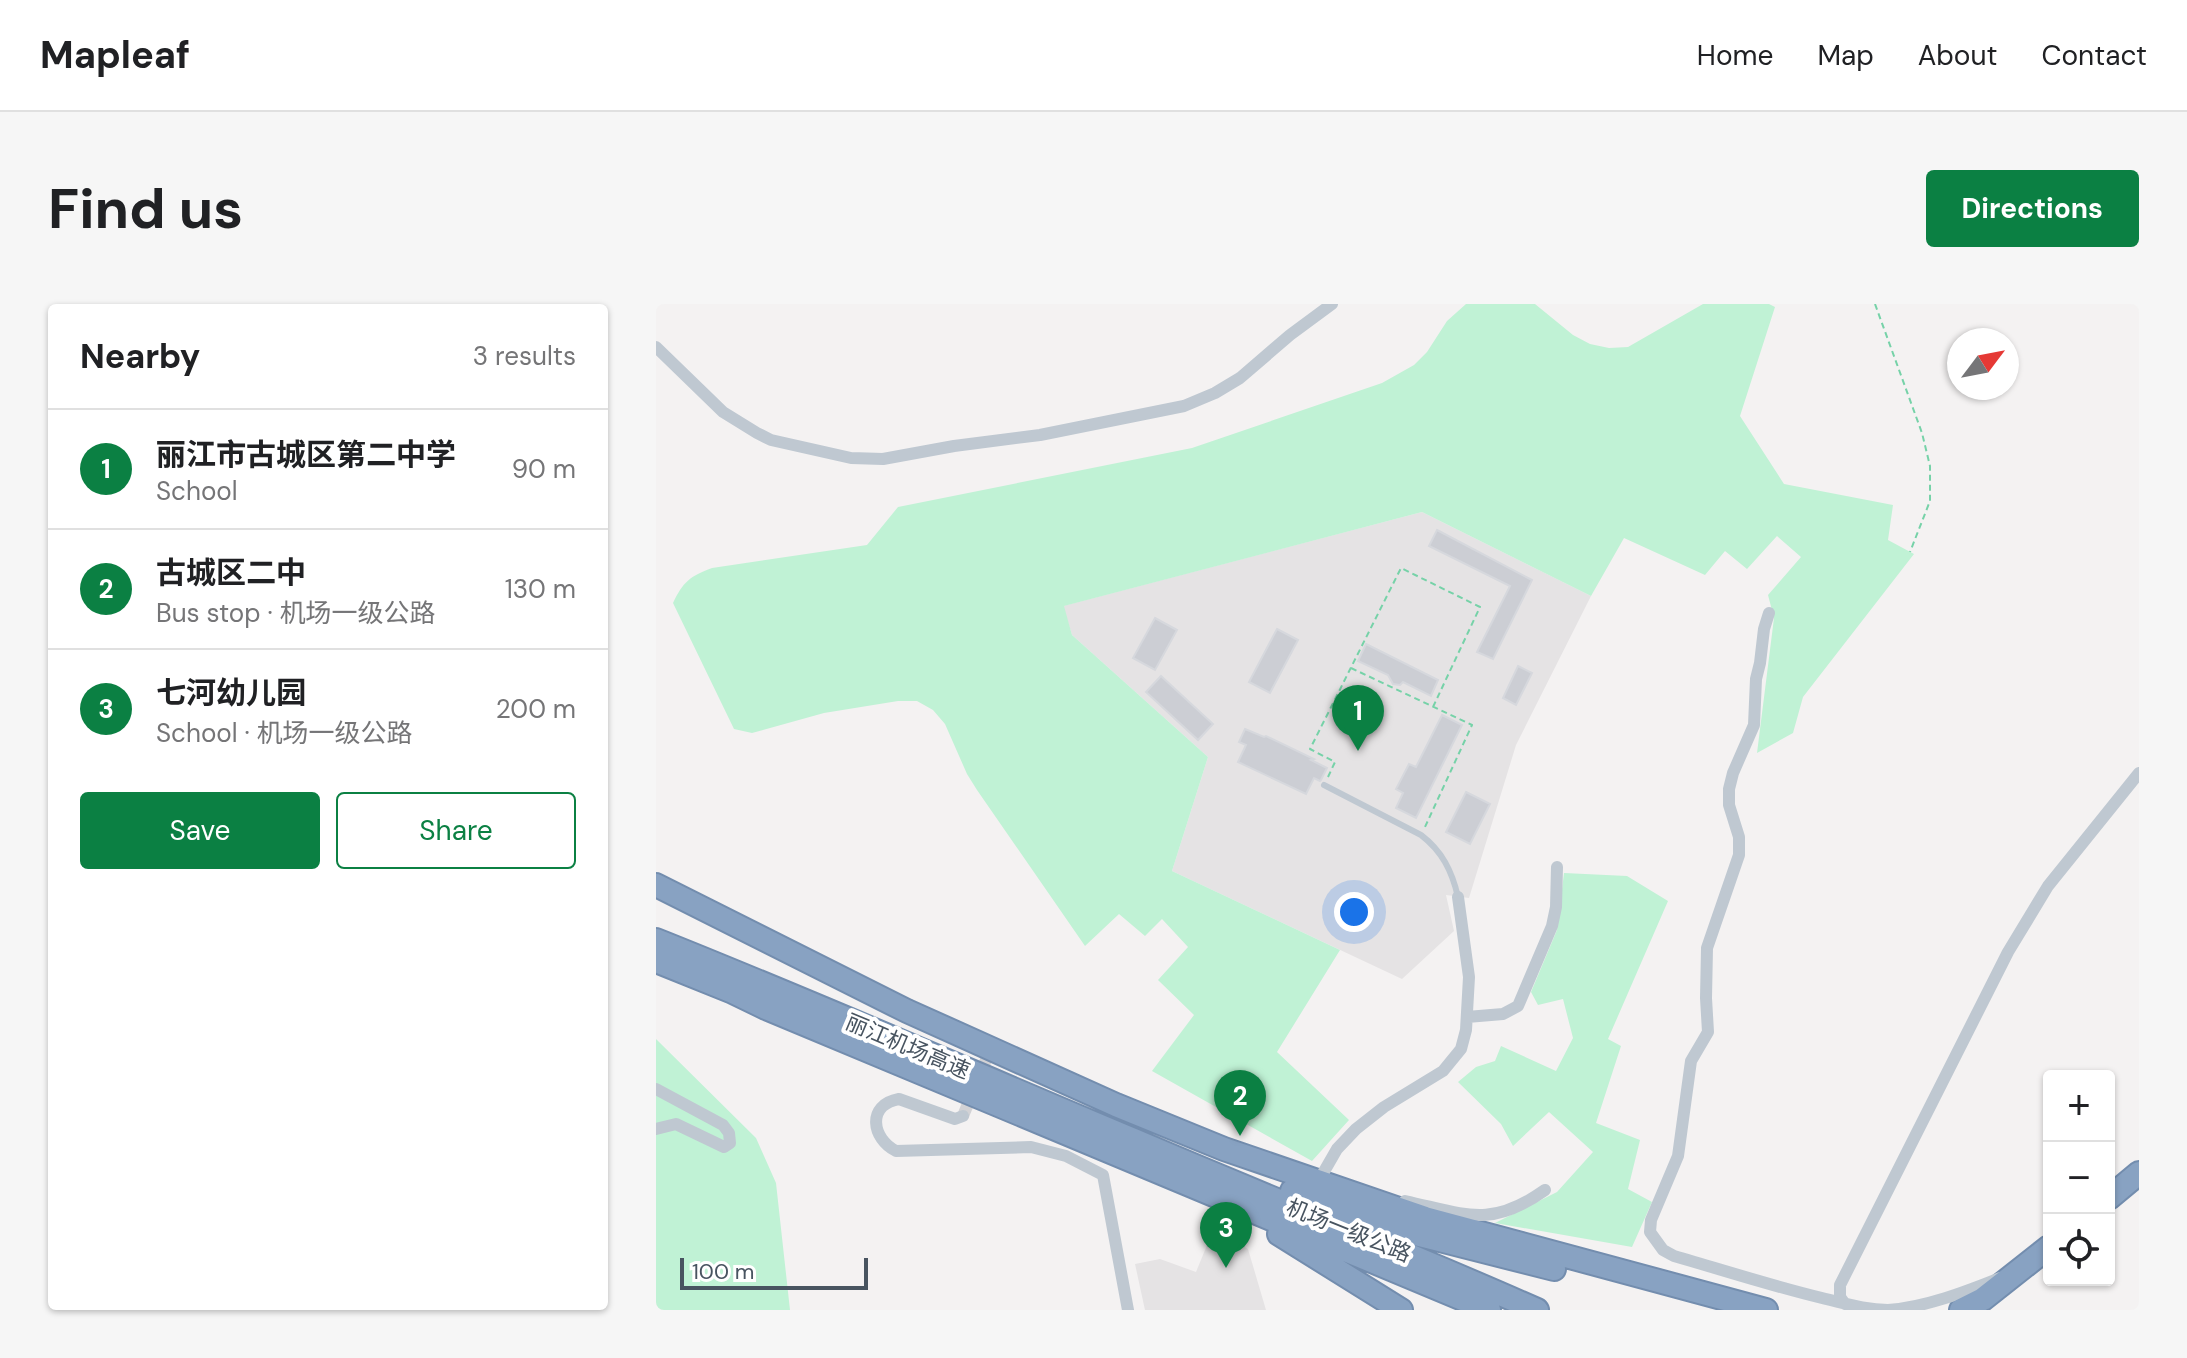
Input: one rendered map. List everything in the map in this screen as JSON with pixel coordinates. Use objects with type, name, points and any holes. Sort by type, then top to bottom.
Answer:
[{"type":"highway","points":[[656,886],[988,1054],[1190,1136],[1389,1206],[1766,1310]]},
{"type":"highway","name":"丽江机场高速","points":[[656,940],[741,974],[1157,1161]]},
{"type":"highway","name":"丽江机场高速","points":[[656,961],[766,1008],[1157,1161]]},
{"type":"highway","points":[[1157,1161],[1401,1310]]},
{"type":"highway","points":[[1157,1161],[1284,1188],[1412,1233],[1712,1310]]},
{"type":"highway","name":"机场一级公路","points":[[1157,1161],[1489,1310]]},
{"type":"highway","name":"机场一级公路","points":[[1157,1161],[1431,1263],[1537,1310]]},
{"type":"highway","points":[[2115,1193],[2139,1173]]},
{"type":"highway","points":[[1966,1309],[2043,1252]]},
{"type":"street","points":[[656,347],[723,412],[771,440],[851,458],[883,459],[1040,435],[1184,406],[1228,386],[1332,304]]},
{"type":"street","points":[[1769,613],[1756,679],[1754,725],[1729,789],[1729,805],[1739,837],[1739,855],[1707,948],[1708,1032],[1691,1061],[1678,1156],[1651,1220],[1650,1232],[1663,1250],[1674,1256],[1785,1289],[1870,1309],[1898,1309],[1962,1293],[2023,1268]]},
{"type":"street","points":[[1845,1304],[1840,1297],[1840,1285],[2008,952],[2048,886],[2139,773]]},
{"type":"street","points":[[1467,1017],[1503,1014],[1520,1002],[1552,926],[1557,867]]},
{"type":"street","points":[[1318,1182],[1337,1149],[1356,1129],[1384,1107],[1443,1071],[1461,1049],[1467,1017],[1469,977],[1458,897]]},
{"type":"street","points":[[656,1089],[723,1125],[729,1133],[730,1143],[724,1147],[676,1124],[656,1129]]},
{"type":"street","points":[[963,1116],[955,1119],[899,1099],[889,1101],[881,1108],[876,1126],[883,1141],[896,1151],[1031,1147],[1066,1156],[1103,1175],[1128,1310]]},
{"type":"street","points":[[1389,1206],[1402,1200],[1469,1216],[1490,1216],[1522,1205],[1545,1190]]},
{"type":"lane","points":[[1324,785],[1421,835],[1443,858],[1458,897]]},
{"type":"path","points":[[1875,304],[1922,433],[1930,466],[1930,501],[1910,552]]},
{"type":"path","points":[[1324,785],[1335,762],[1310,749],[1401,568],[1480,607],[1433,707]]},
{"type":"path","points":[[1350,668],[1472,725],[1421,835]]},
{"type":"shaded area","points":[[1422,512],[1591,596],[1516,745],[1469,898],[1446,895],[1454,931],[1402,979],[1172,871],[1208,757],[1072,635],[1063,606]]},
{"type":"shaded area","points":[[1214,1228],[1248,1249],[1266,1310],[1145,1310],[1135,1264],[1160,1259],[1196,1272]]},
{"type":"green space","points":[[1466,304],[1535,304],[1573,335],[1590,344],[1609,348],[1628,347],[1703,304],[1769,304],[1775,307],[1740,416],[1784,484],[1893,505],[1888,540],[1914,554],[1803,697],[1793,733],[1757,753],[1774,618],[1768,595],[1801,557],[1777,536],[1747,569],[1725,551],[1705,575],[1624,538],[1591,596],[1422,512],[1064,606],[1072,635],[1208,757],[1172,871],[1340,950],[1277,1052],[1349,1120],[1312,1161],[1152,1071],[1194,1015],[1158,980],[1188,947],[1162,919],[1145,936],[1119,914],[1085,946],[977,790],[945,724],[933,710],[917,701],[898,701],[824,713],[752,733],[734,729],[673,603],[688,581],[712,568],[867,545],[898,507],[1192,448],[1382,383],[1414,365],[1427,352],[1447,321]]},
{"type":"green space","points":[[1564,873],[1627,876],[1668,901],[1608,1039],[1621,1046],[1596,1123],[1640,1140],[1628,1189],[1652,1202],[1632,1247],[1495,1223],[1557,1192],[1593,1152],[1549,1112],[1513,1146],[1501,1124],[1458,1082],[1476,1067],[1495,1061],[1501,1046],[1556,1071],[1573,1038],[1563,999],[1538,1005],[1531,992],[1557,930]]},
{"type":"green space","points":[[656,1039],[756,1138],[776,1183],[790,1310],[656,1310]]},
{"type":"building","points":[[1437,530],[1532,580],[1493,659],[1477,652],[1510,586],[1429,546]]},
{"type":"building","points":[[1155,618],[1177,630],[1155,670],[1133,658]]},
{"type":"building","points":[[1277,629],[1298,640],[1270,693],[1249,682]]},
{"type":"building","points":[[1366,644],[1438,680],[1431,696],[1403,682],[1393,684],[1388,675],[1358,661]]},
{"type":"building","points":[[1518,666],[1532,673],[1516,705],[1503,698]]},
{"type":"building","points":[[1161,676],[1213,724],[1198,740],[1146,692]]},
{"type":"building","points":[[1442,715],[1462,725],[1416,818],[1396,808],[1403,793],[1396,789],[1409,764],[1416,767]]},
{"type":"building","points":[[1245,729],[1314,759],[1311,760],[1327,768],[1321,780],[1314,778],[1306,794],[1238,762],[1246,745],[1239,742]]},
{"type":"building","points":[[1466,792],[1490,804],[1470,844],[1446,832]]},
{"type":"tunnel","points":[[963,1116],[986,1060]]},
{"type":"place","name":"丽江市古城区第二中学","points":[[1358,751]]},
{"type":"place","name":"古城区二中","points":[[1240,1136]]},
{"type":"place","name":"七河幼儿园","points":[[1226,1268]]}]
